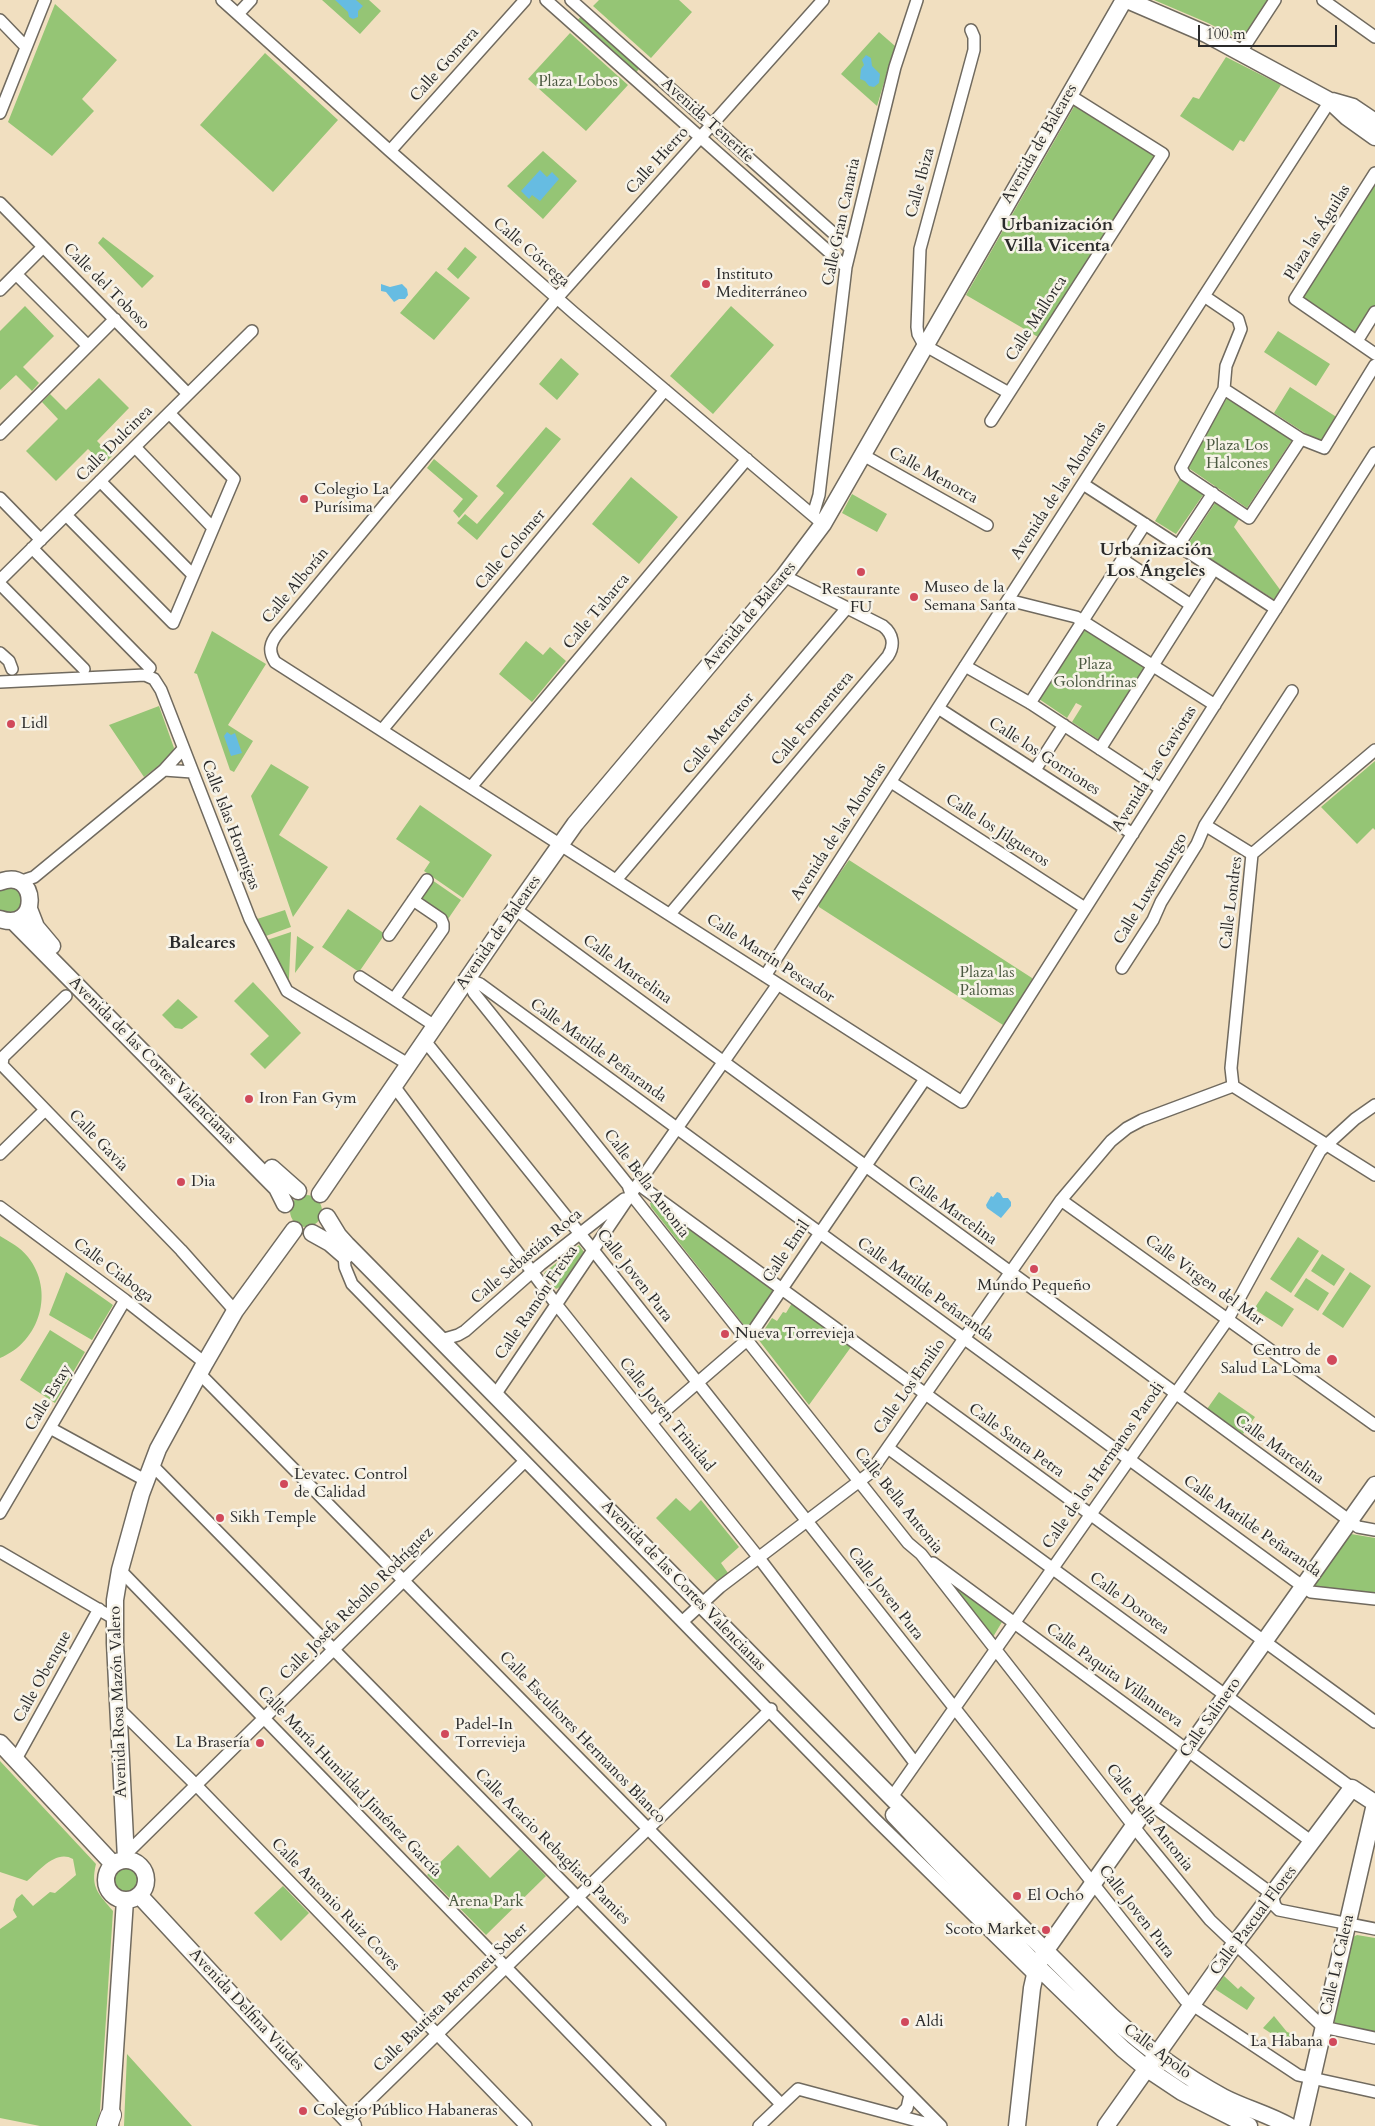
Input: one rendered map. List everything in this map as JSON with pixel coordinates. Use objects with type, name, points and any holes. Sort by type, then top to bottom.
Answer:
[{"type":"main road","points":[[1125,0],[1184,24],[1241,52],[1330,101],[1353,107],[1375,122]]},
{"type":"main road","name":"Avenida de Baleares","points":[[320,1194],[561,844],[784,576],[818,519],[863,455],[924,345],[1125,0]]},
{"type":"main road","points":[[1330,101],[1347,117],[1375,137]]},
{"type":"main road","points":[[6,920],[25,915],[16,886]]},
{"type":"main road","name":"Avenida de las Cortes Valencianas","points":[[16,886],[36,927],[47,941],[284,1180],[298,1191]]},
{"type":"main road","name":"Avenida de las Cortes Valencianas","points":[[6,920],[277,1188],[286,1204]]},
{"type":"main road","points":[[311,1190],[320,1194],[327,1204],[328,1217],[320,1229],[306,1234],[294,1230],[285,1216],[286,1204],[293,1194],[298,1191],[311,1190]]},
{"type":"main road","name":"Avenida de las Cortes Valencianas","points":[[328,1217],[338,1235],[347,1245],[495,1394],[693,1612],[892,1797],[1046,1950]]},
{"type":"main road","name":"Avenida Rosa Mazón Valero","points":[[122,1859],[114,1618],[120,1570],[151,1464],[202,1368],[236,1311],[294,1230]]},
{"type":"main road","name":"Avenida de las Cortes Valencianas","points":[[312,1233],[330,1243],[344,1255],[693,1612],[891,1811],[1036,1971]]},
{"type":"main road","name":"Calle Salinero","points":[[1036,1971],[1046,1950],[1375,1485]]},
{"type":"main road","points":[[0,1743],[122,1859],[139,1864],[143,1869],[146,1882],[132,1897],[111,2123]]},
{"type":"main road","points":[[1352,1788],[1375,1804]]},
{"type":"main road","name":"Calle Pascual Flores","points":[[1106,2126],[1235,1944],[1352,1788]]},
{"type":"main road","name":"Calle La Calera","points":[[1301,2126],[1375,1804]]},
{"type":"main road","points":[[122,1859],[106,1876],[108,1889],[118,1898],[132,1897]]},
{"type":"main road","name":"Avenida Delfina Viudes","points":[[132,1897],[350,2124]]},
{"type":"main road","name":"Calle Apolo","points":[[1046,1950],[1111,2016],[1156,2054],[1221,2096],[1289,2126]]},
{"type":"main road","points":[[1017,2126],[1036,1971]]},
{"type":"main road","name":"Calle Apolo","points":[[1036,1971],[1146,2068],[1231,2122],[1250,2126]]},
{"type":"street","points":[[0,113],[45,0]]},
{"type":"street","name":"Calle Córcega","points":[[222,0],[557,298],[818,519]]},
{"type":"street","points":[[238,14],[251,0]]},
{"type":"street","name":"Calle Gomera","points":[[390,151],[525,0]]},
{"type":"street","name":"Avenida Tenerife","points":[[546,0],[846,267]]},
{"type":"street","name":"Avenida Tenerife","points":[[572,0],[850,248]]},
{"type":"street","name":"Calle Hierro","points":[[557,298],[824,0]]},
{"type":"street","name":"Calle Gran Canaria","points":[[818,519],[819,495],[846,267],[895,67],[917,0]]},
{"type":"street","points":[[1241,52],[1275,0]]},
{"type":"street","points":[[1323,0],[1375,38]]},
{"type":"street","points":[[0,20],[26,47]]},
{"type":"street","name":"Calle Ibiza","points":[[924,345],[918,334],[917,327],[919,256],[974,50],[974,37],[971,30]]},
{"type":"street","name":"Calle Mallorca","points":[[991,421],[1163,154],[1069,95]]},
{"type":"street","name":"Avenida de las Alondras","points":[[765,976],[1330,101]]},
{"type":"street","name":"Plaza las Águilas","points":[[1375,173],[1295,299],[1375,354]]},
{"type":"street","name":"Calle del Toboso","points":[[0,203],[188,394]]},
{"type":"street","points":[[0,290],[43,247]]},
{"type":"street","points":[[16,274],[88,346]]},
{"type":"street","points":[[1204,296],[1238,319],[1242,329],[1226,366],[1224,389],[1181,468],[1185,475],[1249,518]]},
{"type":"street","name":"Calle Alborán","points":[[557,298],[272,640],[270,652],[275,662],[561,844]]},
{"type":"street","points":[[1356,341],[1375,312]]},
{"type":"street","points":[[0,434],[115,319]]},
{"type":"street","name":"Calle Dulcinea","points":[[0,582],[252,330]]},
{"type":"street","points":[[924,345],[1008,393]]},
{"type":"street","points":[[1224,389],[1301,439],[1324,448],[1375,365]]},
{"type":"street","name":"Calle Colomer","points":[[382,730],[665,390]]},
{"type":"street","points":[[66,515],[173,623],[234,479],[169,413]]},
{"type":"street","points":[[1243,528],[1301,439]]},
{"type":"street","points":[[135,447],[213,528]]},
{"type":"street","name":"Avenida Las Gaviotas","points":[[962,1102],[1375,454]]},
{"type":"street","name":"Calle Menorca","points":[[863,455],[987,525]]},
{"type":"street","name":"Calle Tabarca","points":[[471,787],[747,459]]},
{"type":"street","points":[[100,481],[193,575]]},
{"type":"street","points":[[1083,484],[1276,609]]},
{"type":"street","points":[[1178,546],[1212,493]]},
{"type":"street","points":[[0,498],[41,540]]},
{"type":"street","points":[[1030,702],[1145,524]]},
{"type":"street","points":[[32,548],[150,668]]},
{"type":"street","points":[[1122,559],[1191,605]]},
{"type":"street","points":[[1100,749],[1214,569]]},
{"type":"street","name":"Calle Formentera","points":[[670,914],[890,652],[892,638],[887,629],[784,576]]},
{"type":"street","points":[[0,582],[84,669]]},
{"type":"street","points":[[1008,600],[1076,617],[1215,705]]},
{"type":"street","name":"Calle Mercator","points":[[616,880],[846,609]]},
{"type":"street","points":[[0,653],[9,661],[12,669]]},
{"type":"street","points":[[965,666],[1030,702],[1161,789]]},
{"type":"street","name":"Calle Islas Hormigas","points":[[0,682],[145,675],[158,684],[250,919],[286,991],[408,1064]]},
{"type":"street","name":"Calle Luxemburgo","points":[[1122,968],[1153,920],[1161,902],[1197,844],[1205,825],[1292,691]]},
{"type":"street","name":"Calle los Gorriones","points":[[938,708],[1133,834]]},
{"type":"street","points":[[1035,770],[1064,725]]},
{"type":"street","points":[[16,886],[164,770],[184,749]]},
{"type":"street","name":"Calle Londres","points":[[1233,1086],[1231,1068],[1252,854],[1375,750]]},
{"type":"street","points":[[164,770],[192,772]]},
{"type":"street","name":"Calle los Jilgueros","points":[[890,782],[1085,908]]},
{"type":"street","name":"Calle Luxemburgo","points":[[1205,825],[1252,854]]},
{"type":"street","name":"Calle Martín Pescador","points":[[561,844],[962,1102]]},
{"type":"street","points":[[389,935],[427,880]]},
{"type":"street","points":[[394,999],[444,926],[441,920],[413,900]]},
{"type":"street","name":"Calle Marcelina","points":[[515,909],[1358,1527],[1375,1530]]},
{"type":"street","points":[[360,977],[435,1026]]},
{"type":"street","name":"Calle Matilde Peñaranda","points":[[467,978],[480,984],[1128,1460],[1311,1592],[1375,1599]]},
{"type":"street","name":"Calle Bella Antonia","points":[[467,978],[474,993],[628,1185],[635,1189],[747,1340],[908,1543],[921,1554],[1205,1914],[1323,2027]]},
{"type":"street","name":"Calle Ramón Freixa","points":[[495,1394],[676,1129],[778,984]]},
{"type":"street","name":"Calle Gavia","points":[[66,996],[1,1060],[3,1066],[181,1250],[236,1311]]},
{"type":"street","name":"Calle Joven Pura","points":[[425,1040],[1185,2000],[1298,2075],[1375,2092]]},
{"type":"street","name":"Calle Emil","points":[[652,1422],[747,1340],[925,1079]]},
{"type":"street","name":"Calle Joven Trinidad","points":[[394,1086],[556,1304],[759,1558],[916,1763]]},
{"type":"street","points":[[1233,1086],[1375,1175]]},
{"type":"street","name":"Calle Los Emilio","points":[[693,1612],[720,1587],[870,1473],[1061,1200],[1111,1141],[1127,1128],[1142,1120],[1233,1086]]},
{"type":"street","name":"Calle de los Hermanos Parodi","points":[[892,1797],[1228,1319],[1318,1154],[1326,1143],[1375,1105]]},
{"type":"street","points":[[0,1154],[45,1110]]},
{"type":"street","name":"Calle Sebastián Roca","points":[[441,1340],[458,1335],[465,1330],[532,1272],[635,1189]]},
{"type":"street","name":"Calle Santa Petra","points":[[635,1189],[781,1290],[1375,1722]]},
{"type":"street","name":"Calle Virgen del Mar","points":[[1061,1200],[1375,1425]]},
{"type":"street","name":"Calle Ciaboga","points":[[0,1207],[125,1300],[202,1368]]},
{"type":"street","name":"Avenida de las Cortes Valencianas","points":[[344,1255],[347,1273],[352,1284],[525,1461],[693,1612],[771,1710],[876,1820],[1036,1971]]},
{"type":"street","name":"Calle Estay","points":[[0,1513],[125,1300]]},
{"type":"street","name":"Calle Escultores Hermanos Blanco","points":[[202,1368],[404,1581],[941,2126]]},
{"type":"street","points":[[50,1428],[145,1480]]},
{"type":"street","name":"Calle Dorotea","points":[[888,1448],[1352,1788]]},
{"type":"street","name":"Calle Josefa Rebollo Rodríguez","points":[[122,1859],[525,1461]]},
{"type":"street","name":"Calle Acacio Rebagliato Pamies","points":[[151,1464],[781,2104]]},
{"type":"street","points":[[0,1552],[114,1618]]},
{"type":"street","name":"Calle Paquita Villanueva","points":[[921,1554],[1312,1842]]},
{"type":"street","name":"Calle María Humildad Jiménez García","points":[[120,1570],[660,2126]]},
{"type":"street","name":"Calle Obenque","points":[[16,1759],[99,1609]]},
{"type":"street","name":"Calle Antonio Ruiz Coves","points":[[118,1708],[196,1785],[526,2126]]},
{"type":"street","name":"Calle Bautista Bertomeu Sober","points":[[350,2124],[438,2034],[771,1710]]},
{"type":"street","points":[[1150,1804],[1272,1894],[1275,1906],[1279,1910],[1375,1929]]},
{"type":"street","points":[[1323,2027],[1375,2038]]},
{"type":"street","points":[[759,2126],[798,2089],[936,2126]]},
{"type":"street","points":[[899,2116],[907,2108],[910,2095]]},
{"type":"green space","points":[[322,0],[369,0],[381,11],[360,34]]},
{"type":"green space","name":"Plaza Lobos","points":[[599,0],[679,0],[692,12],[651,58],[593,6]]},
{"type":"green space","points":[[1154,0],[1269,0],[1241,40],[1208,23]]},
{"type":"green space","points":[[55,4],[117,60],[82,99],[94,111],[52,156],[8,122]]},
{"type":"green space","points":[[583,14],[641,66],[635,74],[576,22]]},
{"type":"green space","points":[[879,32],[895,46],[877,106],[841,74]]},
{"type":"green space","name":"Plaza Lobos","points":[[570,33],[628,85],[586,131],[528,79]]},
{"type":"green space","points":[[265,53],[338,120],[273,192],[200,125]]},
{"type":"green space","points":[[1226,57],[1281,85],[1244,142],[1240,140],[1233,151],[1180,116],[1193,97],[1199,99]]},
{"type":"green space","points":[[1075,105],[1155,156],[1038,337],[966,295]]},
{"type":"green space","points":[[543,151],[577,181],[543,219],[507,186]]},
{"type":"green space","points":[[1375,180],[1375,306],[1356,335],[1302,299],[1302,296]]},
{"type":"green space","points":[[103,237],[154,276],[142,288],[98,243]]},
{"type":"green space","points":[[465,247],[477,257],[458,279],[447,269]]},
{"type":"green space","points":[[436,271],[470,298],[434,340],[400,313]]},
{"type":"green space","points":[[25,306],[54,336],[23,367],[39,383],[32,391],[16,375],[0,390],[0,331]]},
{"type":"green space","points":[[731,306],[774,345],[713,414],[670,376]]},
{"type":"green space","points":[[1278,331],[1330,364],[1316,386],[1264,352]]},
{"type":"green space","points":[[561,358],[579,374],[557,400],[539,384]]},
{"type":"green space","points":[[99,378],[129,408],[97,441],[112,456],[104,464],[88,449],[56,481],[26,451],[58,419],[42,402],[50,394],[66,410]]},
{"type":"green space","points":[[1290,387],[1338,418],[1322,444],[1274,413]]},
{"type":"green space","name":"Plaza Los Halcones","points":[[1227,398],[1292,440],[1247,508],[1187,467]]},
{"type":"green space","points":[[546,427],[561,439],[477,540],[457,523],[465,514],[477,524],[504,493],[496,486]]},
{"type":"green space","points":[[434,459],[478,496],[459,518],[453,511],[463,499],[427,468]]},
{"type":"green space","points":[[631,477],[678,517],[639,564],[592,524]]},
{"type":"green space","points":[[1180,479],[1203,495],[1176,534],[1155,521]]},
{"type":"green space","points":[[852,494],[887,514],[877,532],[842,513]]},
{"type":"green space","points":[[1215,503],[1239,519],[1234,527],[1281,591],[1275,600],[1188,544]]},
{"type":"green space","name":"Plaza Golondrinas","points":[[1084,628],[1146,667],[1099,740],[1072,722],[1082,706],[1076,703],[1067,718],[1039,699]]},
{"type":"green space","points":[[212,631],[266,664],[228,725],[253,741],[234,772],[230,770],[197,674],[194,673]]},
{"type":"green space","points":[[526,641],[543,655],[550,647],[566,661],[532,702],[499,674]]},
{"type":"green space","points":[[159,706],[174,748],[171,756],[144,777],[109,725]]},
{"type":"green space","points":[[1375,761],[1375,830],[1373,828],[1357,844],[1321,807]]},
{"type":"green space","points":[[271,764],[309,787],[279,835],[328,867],[293,917],[251,796]]},
{"type":"green space","points":[[420,805],[492,855],[463,898],[424,871],[430,862],[396,839]]},
{"type":"green space","name":"Plaza las Palomas","points":[[849,860],[1032,978],[1033,981],[1006,1024],[1003,1025],[819,907],[819,903]]},
{"type":"green space","points":[[432,880],[461,900],[448,919],[419,899]]},
{"type":"green space","points":[[7,885],[23,892],[19,914],[0,914],[0,888]]},
{"type":"green space","points":[[348,909],[385,934],[359,972],[322,947]]},
{"type":"green space","points":[[285,910],[291,927],[263,937],[254,920]]},
{"type":"green space","points":[[291,932],[289,978],[288,982],[267,940]]},
{"type":"green space","points":[[297,936],[314,947],[295,973]]},
{"type":"green space","points":[[253,982],[301,1033],[265,1069],[250,1054],[269,1036],[234,1001]]},
{"type":"green space","points":[[178,999],[198,1017],[182,1029],[175,1028],[162,1015]]},
{"type":"green space","points":[[306,1195],[312,1196],[317,1200],[321,1205],[321,1217],[317,1222],[312,1226],[306,1227],[300,1226],[295,1222],[291,1217],[290,1211],[291,1205],[295,1200],[300,1196]]},
{"type":"green space","points":[[654,1202],[774,1289],[747,1329],[651,1207],[650,1203]]},
{"type":"green space","points":[[0,1236],[28,1257],[36,1270],[41,1285],[42,1300],[34,1328],[14,1350],[0,1358]]},
{"type":"green space","points":[[1298,1237],[1319,1251],[1291,1293],[1270,1279]]},
{"type":"green space","points":[[579,1245],[584,1252],[560,1287],[556,1289],[544,1274],[545,1272]]},
{"type":"green space","points":[[1322,1254],[1345,1269],[1334,1286],[1311,1271]]},
{"type":"green space","points":[[66,1272],[113,1305],[92,1340],[49,1315]]},
{"type":"green space","points":[[1350,1272],[1371,1286],[1343,1328],[1322,1314]]},
{"type":"green space","points":[[1306,1278],[1329,1293],[1318,1311],[1294,1296]]},
{"type":"green space","points":[[1266,1291],[1294,1309],[1282,1327],[1254,1309]]},
{"type":"green space","points":[[792,1303],[851,1347],[809,1405],[758,1339],[772,1318],[777,1321],[783,1312],[786,1313]]},
{"type":"green space","points":[[50,1330],[85,1352],[55,1403],[20,1380]]},
{"type":"green space","points":[[1219,1392],[1255,1417],[1243,1434],[1207,1409]]},
{"type":"green space","points":[[676,1498],[690,1511],[701,1500],[739,1547],[721,1563],[728,1573],[717,1581],[656,1518]]},
{"type":"green space","points":[[1351,1534],[1375,1538],[1375,1593],[1314,1586]]},
{"type":"green space","points":[[958,1589],[1002,1622],[993,1637],[956,1591]]},
{"type":"green space","points":[[0,1761],[96,1864],[94,1872],[95,1885],[100,1895],[113,1911],[99,2126],[40,2126],[0,2118],[0,1929],[17,1917],[13,1910],[16,1899],[22,1894],[33,1906],[50,1892],[55,1893],[76,1875],[73,1859],[67,1857],[60,1857],[48,1862],[27,1881],[0,1872]]},
{"type":"green space","name":"Arena Park","points":[[458,1845],[490,1878],[520,1849],[546,1876],[486,1935],[427,1875]]},
{"type":"green space","points":[[126,1868],[131,1869],[137,1875],[137,1885],[131,1891],[126,1892],[121,1891],[115,1885],[114,1880],[115,1875],[121,1869]]},
{"type":"green space","points":[[283,1886],[309,1913],[281,1941],[254,1913]]},
{"type":"green space","points":[[1357,1935],[1375,1938],[1375,2033],[1336,2025],[1334,2021],[1353,1937]]},
{"type":"green space","points":[[1224,1976],[1238,1989],[1241,1986],[1255,1998],[1247,2010],[1215,1989]]},
{"type":"green space","points":[[1274,2016],[1287,2032],[1293,2034],[1291,2046],[1289,2045],[1291,2042],[1280,2036],[1278,2038],[1263,2028]]},
{"type":"green space","points":[[127,2054],[192,2126],[124,2126]]},
{"type":"water","points":[[335,0],[356,0],[363,6],[358,11],[358,17],[353,19],[349,17],[348,12]]},
{"type":"water","points":[[866,55],[871,58],[872,66],[880,74],[879,83],[874,87],[869,86],[860,79],[861,69],[864,65],[862,60]]},
{"type":"water","points":[[540,170],[547,177],[552,172],[559,179],[540,201],[532,195],[529,199],[521,191]]},
{"type":"water","points":[[381,284],[390,287],[402,284],[407,289],[408,295],[405,299],[399,299],[394,302],[386,292],[381,291]]},
{"type":"water","points":[[227,732],[231,735],[235,733],[242,753],[231,756],[224,736]]},
{"type":"water","points":[[997,1192],[1003,1198],[1008,1198],[1011,1202],[1011,1206],[1001,1218],[987,1208],[986,1205],[991,1196],[993,1197]]},
{"type":"place","name":"Instituto Mediterráneo","points":[[706,284]]},
{"type":"place","name":"Colegio La Purísima","points":[[304,499]]},
{"type":"place","name":"Restaurante FU","points":[[861,572]]},
{"type":"place","name":"Museo de la Semana Santa","points":[[914,597]]},
{"type":"place","name":"Lidl","points":[[11,724]]},
{"type":"place","name":"Iron Fan Gym","points":[[249,1099]]},
{"type":"place","name":"Dia","points":[[181,1182]]},
{"type":"place","name":"Mundo Pequeño","points":[[1034,1269]]},
{"type":"place","name":"Nueva Torrevieja","points":[[725,1334]]},
{"type":"place","name":"Centro de Salud La Loma","points":[[1332,1360]]},
{"type":"place","name":"Levatec. Control de Calidad","points":[[284,1484]]},
{"type":"place","name":"Sikh Temple","points":[[220,1518]]},
{"type":"place","name":"Padel-In Torrevieja","points":[[445,1734]]},
{"type":"place","name":"La Brasería","points":[[260,1743]]},
{"type":"place","name":"El Ocho","points":[[1017,1896]]},
{"type":"place","name":"Scoto Market","points":[[1046,1930]]},
{"type":"place","name":"Aldi","points":[[905,2022]]},
{"type":"place","name":"La Habana","points":[[1333,2042]]},
{"type":"place","name":"Colegio Público Habaneras","points":[[303,2111]]},
{"type":"district","name":"Urbanización Villa Vicenta","points":[[1057,236]]},
{"type":"district","name":"Urbanización Los Ángeles","points":[[1156,561]]},
{"type":"district","name":"Baleares","points":[[202,944]]}]
